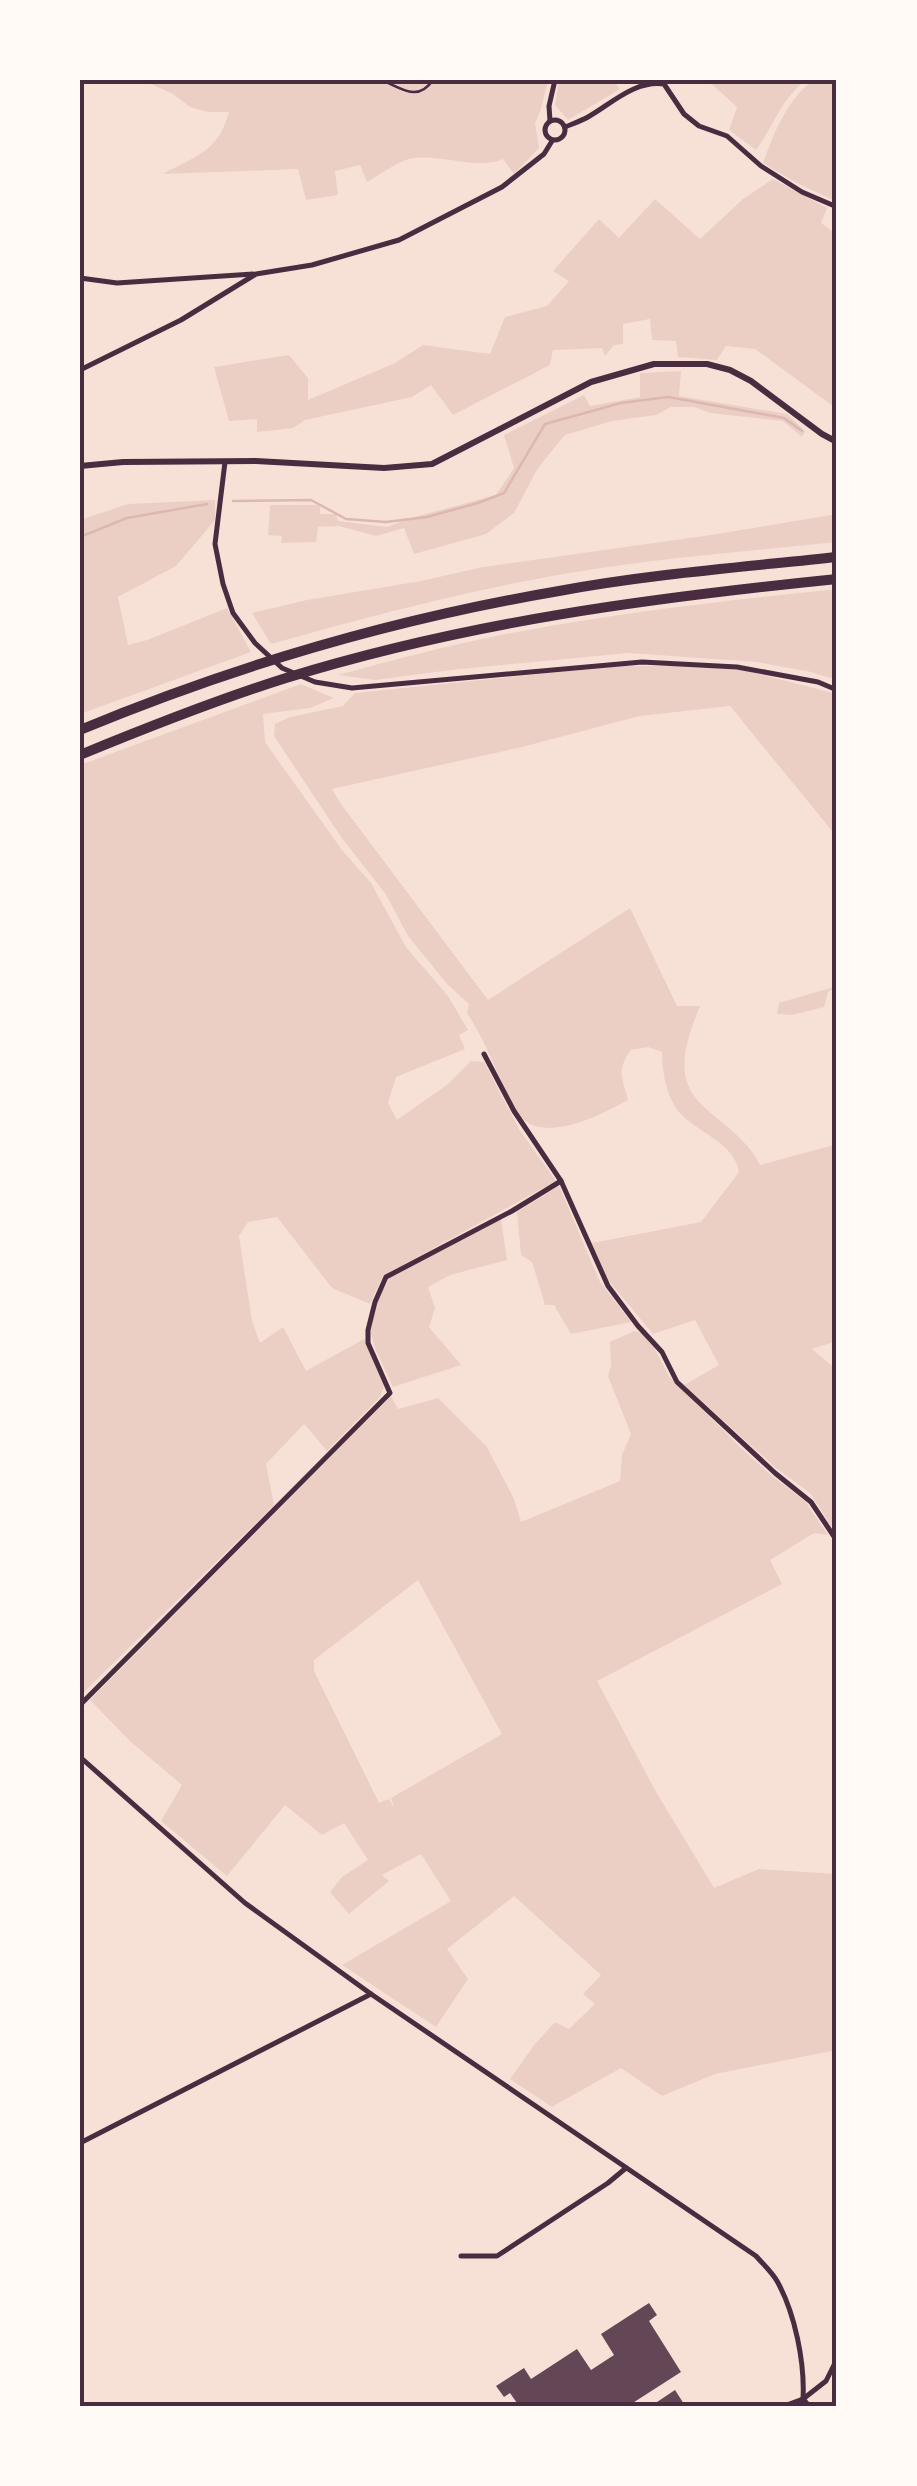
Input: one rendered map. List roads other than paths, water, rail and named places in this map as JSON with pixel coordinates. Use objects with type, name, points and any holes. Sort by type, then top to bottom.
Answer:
[{"type":"highway","points":[[80,730],[260,662],[399,624],[561,590],[837,556]]},
{"type":"highway","points":[[80,755],[286,678],[438,638],[634,601],[837,579]]},
{"type":"street","points":[[550,120],[560,121],[564,127],[560,140],[552,141],[544,130],[550,120],[555,80]]},
{"type":"street","points":[[564,127],[588,118],[610,101],[636,89],[664,84],[684,114],[699,126],[727,136],[761,166],[802,192],[837,207]]},
{"type":"street","points":[[80,278],[116,283],[256,274],[312,265],[400,240],[502,188],[544,154],[552,141]]},
{"type":"street","points":[[80,370],[181,320],[256,274]]},
{"type":"street","points":[[80,466],[123,462],[384,468],[432,464],[592,382],[654,364],[707,364],[730,370],[837,442]]},
{"type":"street","points":[[224,462],[215,544],[222,584],[233,613],[255,644],[282,668],[315,682],[352,688],[642,662],[737,667],[818,682],[837,690]]},
{"type":"street","points":[[484,1054],[514,1111],[561,1182],[608,1286],[662,1352],[676,1382],[811,1502],[837,1541]]},
{"type":"street","points":[[80,1705],[390,1394],[368,1343],[375,1302],[386,1277],[561,1182]]},
{"type":"street","points":[[80,1757],[245,1903],[370,1994],[756,2256],[776,2278],[789,2311],[804,2374],[803,2399],[808,2406]]},
{"type":"street","points":[[80,2143],[370,1994]]},
{"type":"street","points":[[461,2256],[498,2256],[626,2168]]},
{"type":"street","points":[[784,2406],[803,2399],[826,2381],[837,2359]]},
{"type":"waterway","points":[[233,501],[311,500],[346,519],[386,522],[427,517],[504,493],[545,424],[621,403],[668,397],[784,418],[802,431]]},
{"type":"waterway","points":[[80,537],[127,518],[207,504]]}]
